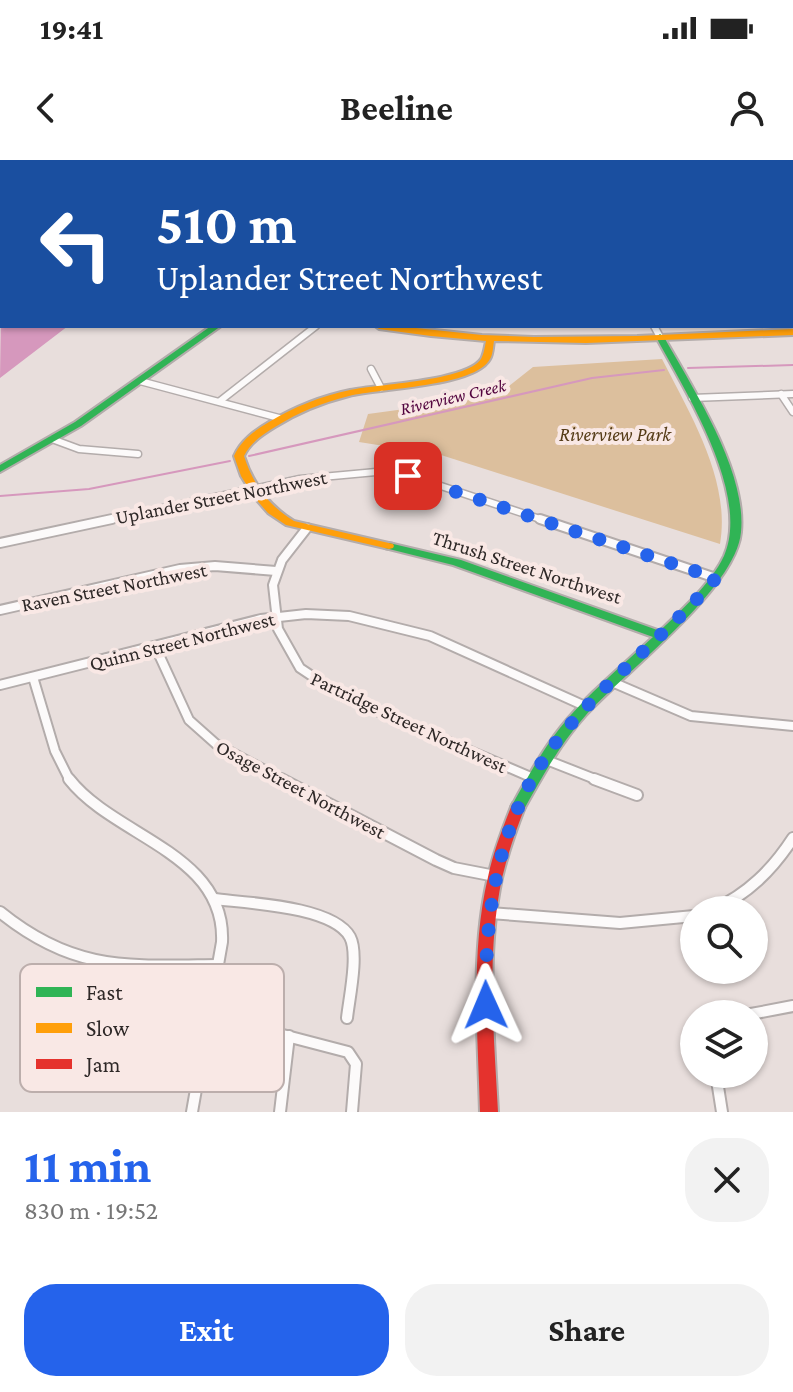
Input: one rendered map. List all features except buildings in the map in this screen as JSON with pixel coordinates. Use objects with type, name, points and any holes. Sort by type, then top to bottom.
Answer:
[{"type":"street","points":[[0,469],[52,439],[214,328]]},
{"type":"street","points":[[220,401],[313,328]]},
{"type":"street","points":[[389,328],[429,336],[490,341],[657,332],[793,332]]},
{"type":"street","points":[[489,1112],[485,961],[495,876],[512,819],[544,759],[587,707],[716,578],[733,545],[735,518],[715,447],[657,332]]},
{"type":"street","points":[[140,381],[279,418],[329,398],[463,375],[486,359],[490,341]]},
{"type":"street","points":[[371,369],[381,388]]},
{"type":"street","points":[[781,394],[793,412]]},
{"type":"street","points":[[692,398],[793,394]]},
{"type":"street","name":"Thrush Street Northwest","points":[[279,418],[240,452],[240,462],[275,515],[307,528],[457,562],[659,635]]},
{"type":"street","points":[[52,439],[79,449],[138,454]]},
{"type":"street","name":"Uplander Street Northwest","points":[[0,543],[255,488],[355,472],[408,476],[716,578]]},
{"type":"street","points":[[276,571],[307,528]]},
{"type":"street","name":"Raven Street Northwest","points":[[0,610],[180,569],[215,566],[276,571]]},
{"type":"street","name":"Partridge Street Northwest","points":[[276,571],[272,587],[276,617],[293,660],[309,677],[468,753],[533,778]]},
{"type":"street","name":"Quinn Street Northwest","points":[[0,685],[276,617],[340,614],[396,623],[443,640],[587,707]]},
{"type":"street","name":"Osage Street Northwest","points":[[155,646],[189,720],[216,744],[436,860],[454,868],[495,876]]},
{"type":"street","points":[[33,677],[60,764],[75,787],[96,808],[180,859],[214,899],[222,930],[218,964]]},
{"type":"street","points":[[612,682],[691,716],[793,726]]},
{"type":"street","points":[[544,759],[637,795]]},
{"type":"street","points":[[742,896],[776,865],[793,838]]},
{"type":"street","points":[[214,899],[310,912],[346,932],[352,946],[347,1018]]},
{"type":"street","points":[[0,912],[42,946],[73,958],[111,964]]},
{"type":"street","points":[[489,912],[560,920],[639,921],[680,917]]},
{"type":"street","points":[[768,1011],[793,1006]]},
{"type":"street","points":[[284,1036],[348,1052],[354,1057],[352,1112]]},
{"type":"street","points":[[284,1078],[289,1036]]},
{"type":"street","points":[[718,1088],[722,1112]]},
{"type":"street","points":[[192,1112],[195,1092]]},
{"type":"street","points":[[280,1112],[282,1092]]},
{"type":"green space","name":"Riverview Park","points":[[662,359],[696,425],[714,472],[722,520],[720,544],[441,455],[359,442],[368,414],[456,402],[509,386],[533,367]]},
{"type":"shaded area","points":[[1,328],[65,328],[0,378]]},
{"type":"waterway","name":"Riverview Creek","points":[[688,368],[793,365]]},
{"type":"waterway","name":"Riverview Creek","points":[[249,456],[592,378],[664,370]]},
{"type":"waterway","name":"Riverview Creek","points":[[0,496],[89,489],[230,461]]},
{"type":"traffic: fast","points":[[0,469],[78,424],[214,328]]},
{"type":"traffic: fast","points":[[518,807],[566,729],[690,608],[713,581],[729,556],[736,534],[735,510],[722,458],[660,337]]},
{"type":"traffic: fast","points":[[389,546],[457,562],[659,635]]},
{"type":"traffic: slow","points":[[394,328],[482,338],[534,340],[793,332]]},
{"type":"traffic: slow","points":[[389,546],[290,523],[281,517],[257,495],[246,476],[239,456],[244,445],[300,408],[349,393],[456,377],[474,369],[486,359],[490,341]]},
{"type":"traffic: jam","points":[[489,1112],[485,996],[489,918],[494,880],[518,807]]},
{"type":"route","points":[[408,476],[716,578],[575,720],[533,778],[512,819],[495,876],[487,923],[486,1005]]}]
